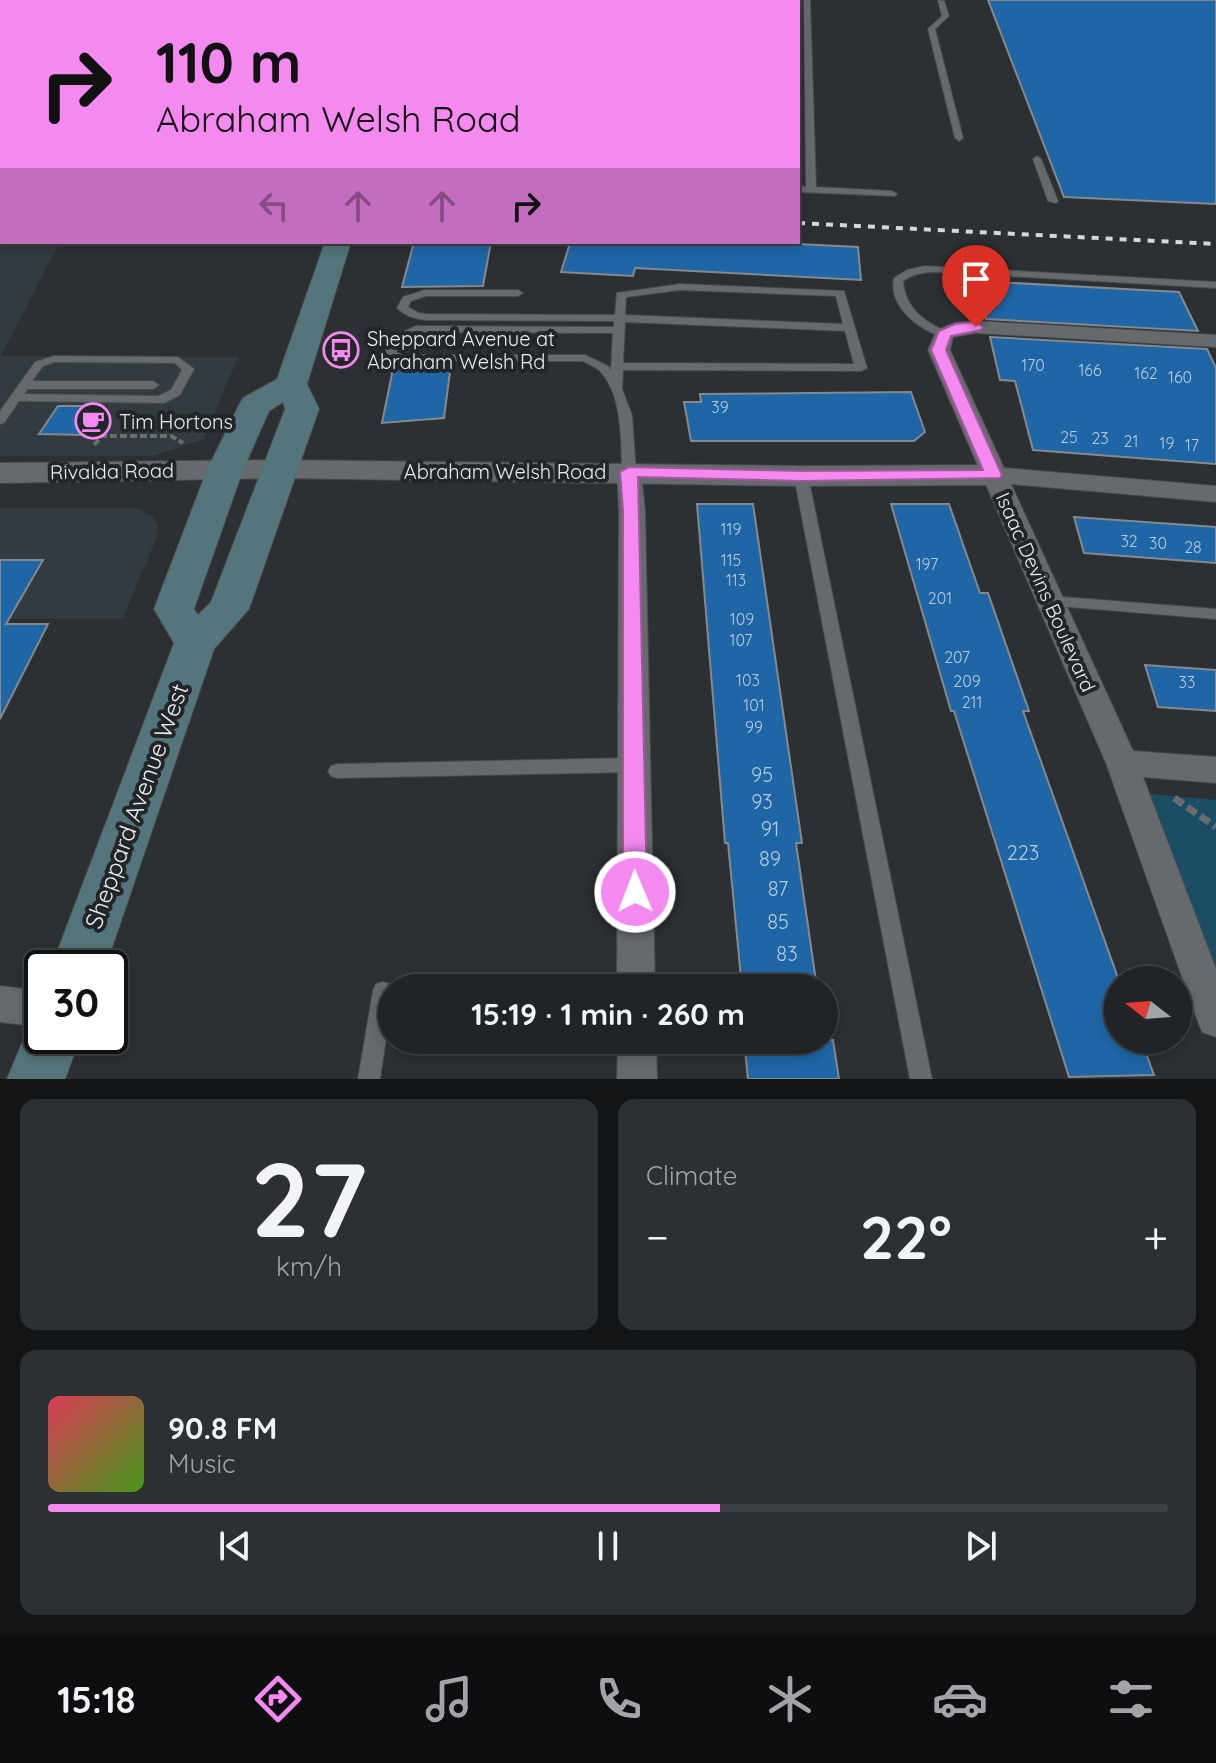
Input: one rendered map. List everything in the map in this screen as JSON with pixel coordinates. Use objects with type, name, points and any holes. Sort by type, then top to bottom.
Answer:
[{"type":"main road","name":"Sheppard Avenue West","points":[[84,950],[195,643],[229,609],[302,409],[291,384],[337,244]]},
{"type":"main road","points":[[195,643],[174,609],[225,470],[255,405],[291,384]]},
{"type":"main road","points":[[36,1079],[46,1054]]},
{"type":"street","points":[[944,334],[955,329],[976,327],[1216,341]]},
{"type":"street","name":"Isaac Devins Boulevard","points":[[944,334],[939,350],[1122,763],[1216,1019]]},
{"type":"street","name":"Abraham Welsh Road","points":[[225,470],[994,475],[1216,494]]},
{"type":"street","name":"Rivalda Road","points":[[0,473],[225,470]]},
{"type":"street","points":[[629,472],[632,511],[636,974]]},
{"type":"street","points":[[1122,763],[1216,770]]},
{"type":"street","points":[[0,1004],[24,1007]]},
{"type":"street","points":[[637,1054],[637,1079]]},
{"type":"lane","points":[[807,0],[811,190]]},
{"type":"lane","points":[[941,1],[946,16],[931,29],[959,138]]},
{"type":"lane","points":[[1037,159],[1053,201]]},
{"type":"lane","points":[[800,189],[892,194]]},
{"type":"lane","points":[[944,334],[927,328],[899,297],[898,280],[904,274],[935,269],[1216,285]]},
{"type":"lane","points":[[616,389],[617,366],[619,324],[621,295],[680,287],[840,293],[861,368],[617,366]]},
{"type":"lane","points":[[518,293],[425,293],[407,299],[402,308],[416,316],[426,317],[851,328]]},
{"type":"lane","points":[[401,358],[390,353],[394,340],[416,329],[619,324]]},
{"type":"lane","points":[[420,358],[585,358],[596,361],[604,368],[616,389],[626,415],[629,472]]},
{"type":"lane","points":[[0,420],[24,385],[39,364],[54,359],[178,360],[188,369],[176,392],[160,400],[16,397]]},
{"type":"lane","points":[[24,385],[153,385]]},
{"type":"lane","points":[[801,476],[921,1079]]},
{"type":"lane","points":[[1050,601],[1216,614]]},
{"type":"lane","points":[[337,771],[634,765]]},
{"type":"lane","points":[[369,1079],[378,1022]]},
{"type":"path","points":[[86,454],[102,436],[171,436],[183,443]]},
{"type":"path","points":[[1174,798],[1216,827]]},
{"type":"shaded area","points":[[0,244],[59,244],[1,356],[238,357],[204,439],[153,456],[0,456]]},
{"type":"shaded area","points":[[0,508],[138,508],[155,518],[159,531],[123,619],[0,619]]},
{"type":"shaded area","points":[[1139,793],[1216,800],[1216,986]]},
{"type":"building","points":[[988,0],[1216,0],[1216,204],[1064,197]]},
{"type":"building","points":[[413,244],[491,244],[483,286],[402,287]]},
{"type":"building","points":[[570,244],[797,244],[858,247],[861,280],[635,268],[633,276],[561,272]]},
{"type":"building","points":[[977,281],[1179,292],[1198,331],[986,319]]},
{"type":"building","points":[[990,337],[1207,349],[1216,368],[1216,464],[1033,450],[1015,381],[1000,380]]},
{"type":"building","points":[[394,364],[451,364],[444,418],[382,423]]},
{"type":"building","points":[[911,392],[925,432],[914,441],[691,441],[684,402],[701,402],[700,394]]},
{"type":"building","points":[[58,406],[101,406],[86,435],[39,434]]},
{"type":"building","points":[[697,504],[753,504],[802,843],[796,843],[815,974],[741,974],[728,843],[725,843]]},
{"type":"building","points":[[891,504],[949,504],[980,593],[988,593],[1029,711],[1023,711],[1114,966],[1104,966],[1104,1054],[1146,1054],[1154,1075],[1069,1077],[954,711],[951,711]]},
{"type":"building","points":[[1074,517],[1216,527],[1216,563],[1084,553]]},
{"type":"building","points":[[0,560],[43,560],[6,624],[48,624],[0,719]]},
{"type":"building","points":[[1145,665],[1216,670],[1216,711],[1158,707]]},
{"type":"building","points":[[745,1054],[835,1054],[839,1079],[748,1079]]},
{"type":"railway","points":[[800,223],[1216,244]]},
{"type":"place","name":"Sheppard Avenue at Abraham Welsh Rd","points":[[341,350]]},
{"type":"place","name":"Tim Hortons","points":[[93,421]]},
{"type":"route","points":[[635,892],[632,511],[629,472],[801,476],[994,475],[939,350],[944,334],[955,329],[976,327]]}]
